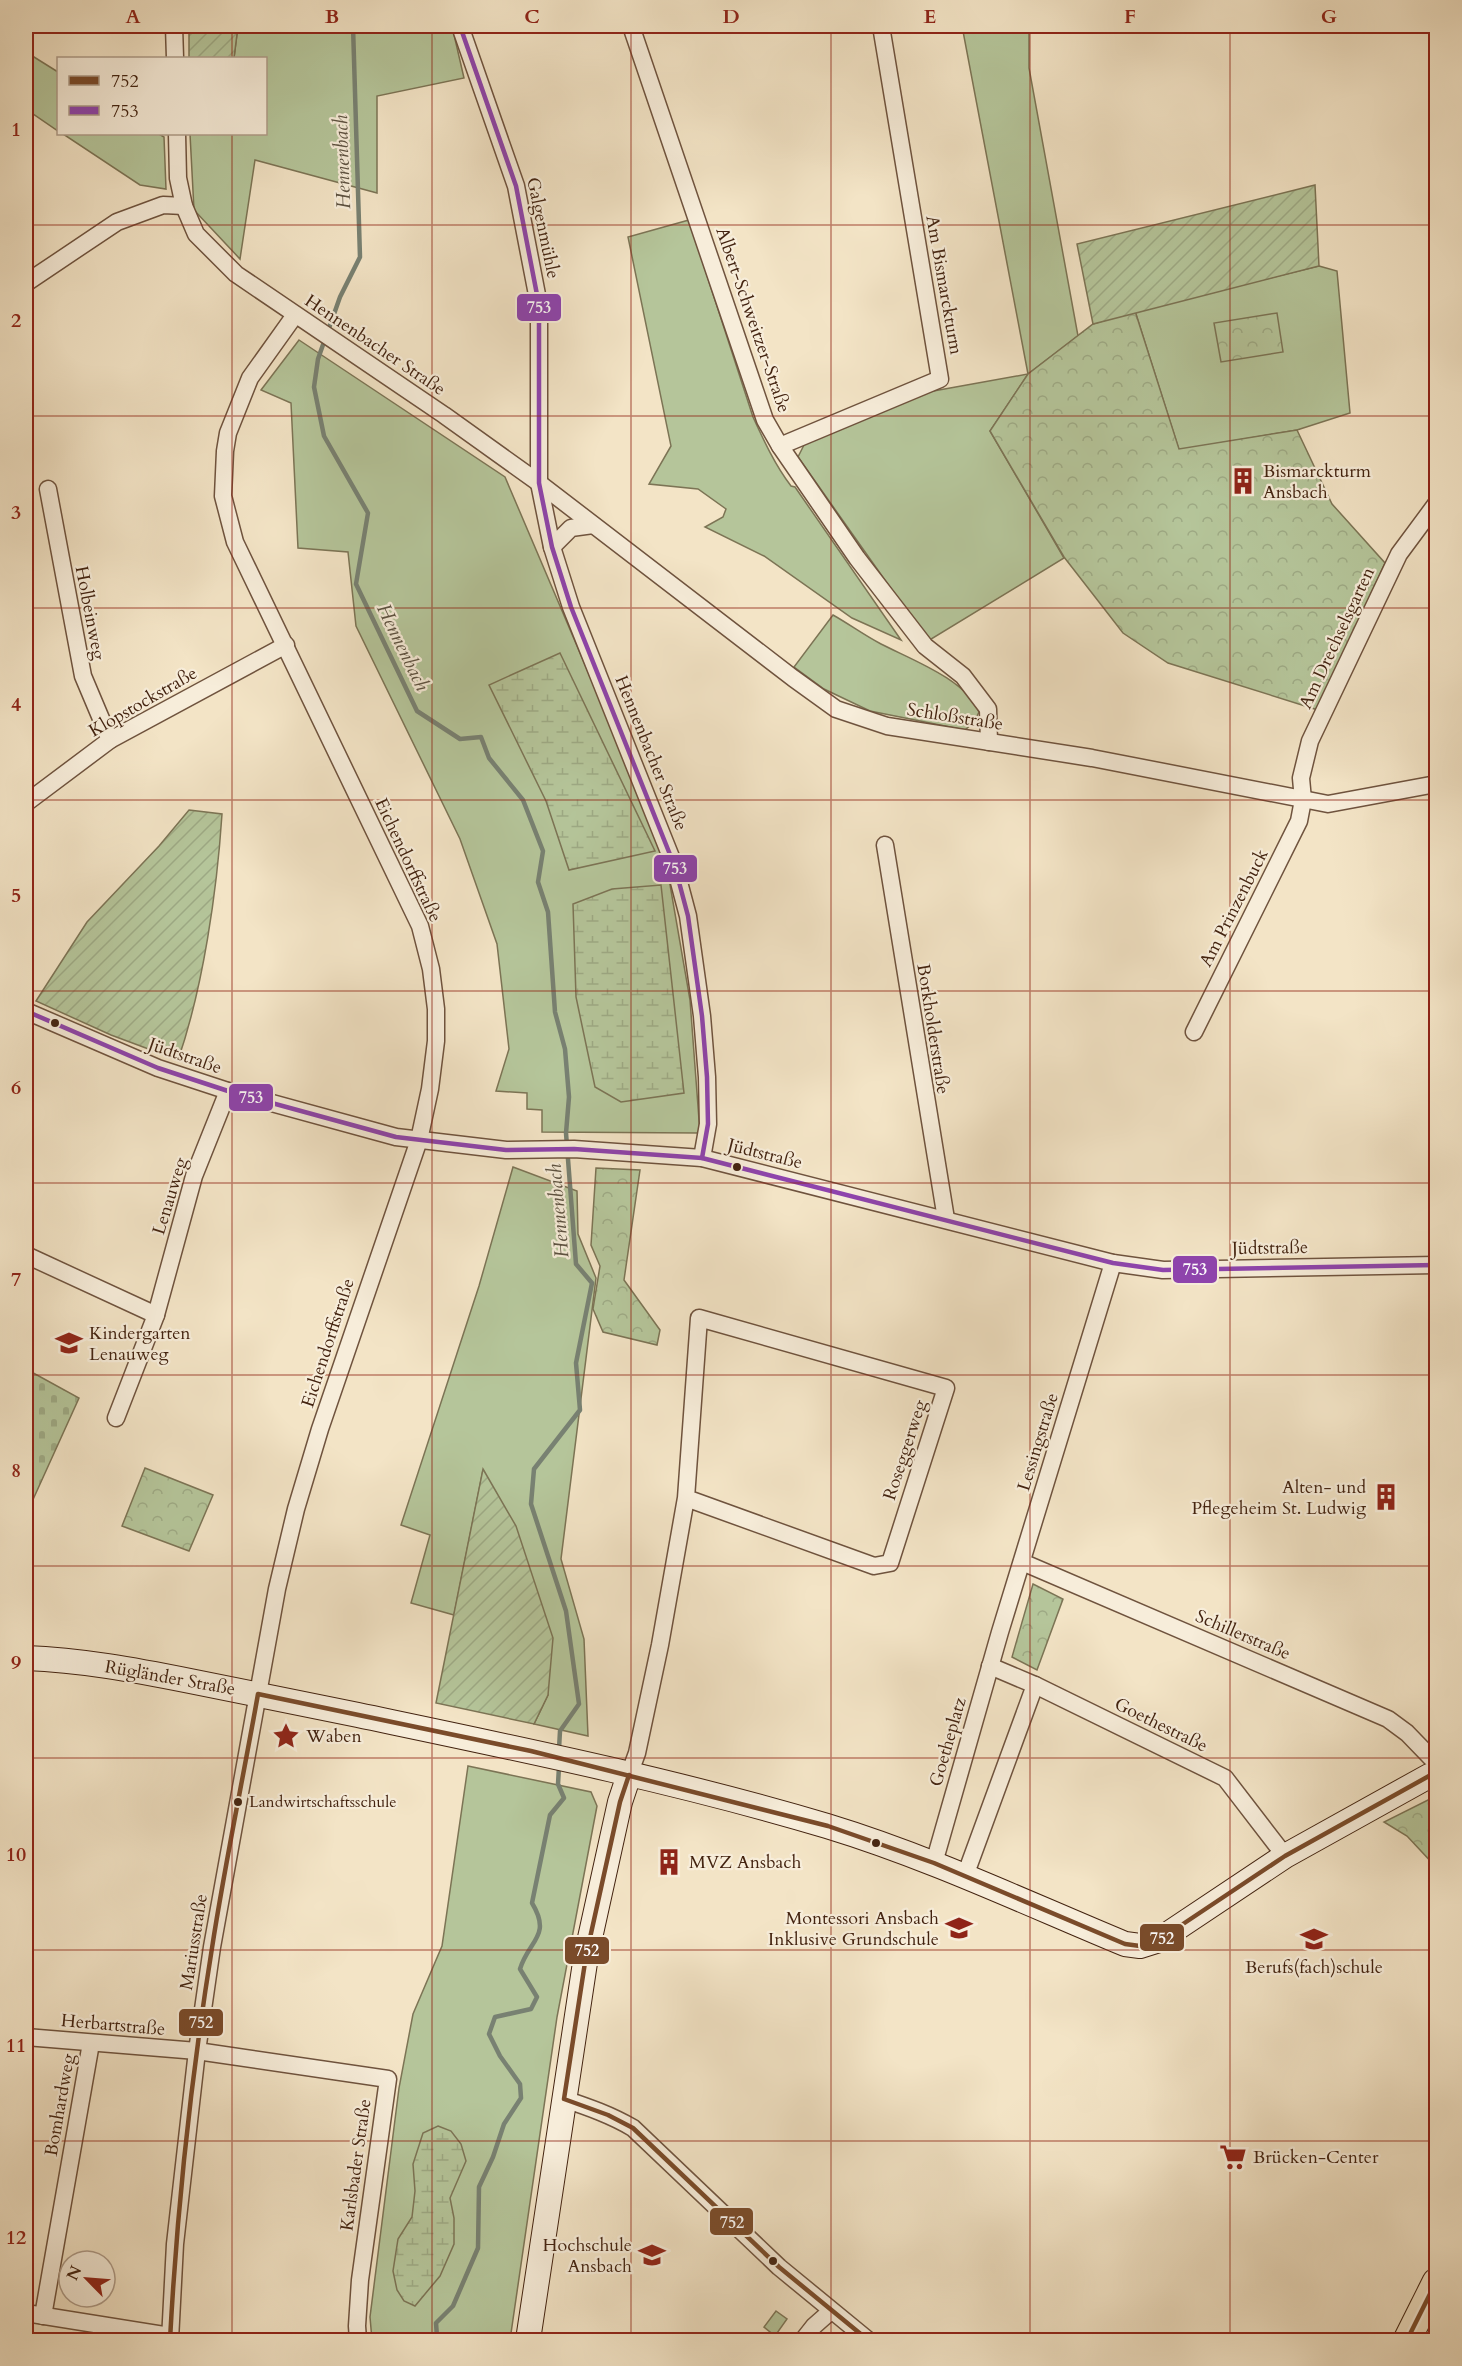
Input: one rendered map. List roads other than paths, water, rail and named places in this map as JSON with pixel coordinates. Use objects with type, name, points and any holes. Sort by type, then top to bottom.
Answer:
[{"type":"main road","name":"Rügländer Straße","points":[[26,1658],[65,1659],[258,1694],[580,1763],[828,1826],[934,1863],[1125,1944],[1140,1946],[1159,1940],[1285,1856],[1429,1776],[1437,1775]]},
{"type":"main road","points":[[528,2340],[589,1946],[620,1802],[629,1775]]},
{"type":"main road","points":[[1407,2340],[1437,2282]]},
{"type":"street","points":[[174,26],[175,57]]},
{"type":"street","name":"Galgenmühle","points":[[460,26],[516,186],[538,305],[539,483]]},
{"type":"street","name":"Albert-Schweitzer-Straße","points":[[631,26],[765,420],[780,446],[857,558],[925,646],[963,676],[988,709],[988,742]]},
{"type":"street","name":"Am Bismarckturm","points":[[780,446],[940,379],[881,26]]},
{"type":"street","name":"Hennenbacher Straße","points":[[177,135],[178,178],[184,206],[196,234],[236,274],[444,415],[539,483],[552,547],[571,607],[675,867],[688,916],[702,1016],[707,1077],[708,1124],[702,1158]]},
{"type":"street","points":[[26,283],[117,222],[163,205],[184,206]]},
{"type":"street","name":"Eichendorffstraße","points":[[258,1694],[269,1628],[296,1509],[371,1274],[419,1140],[430,1089],[436,1041],[436,1008],[431,969],[420,926],[286,645],[234,542],[223,496],[225,451],[238,405],[250,378],[295,315]]},
{"type":"street","name":"Schloßstraße","points":[[539,483],[783,671],[836,709],[887,726],[1092,758],[1328,804],[1437,784]]},
{"type":"street","name":"Holbeinweg","points":[[48,489],[83,676],[110,740]]},
{"type":"street","name":"Am Drechselsgarten","points":[[1303,800],[1301,777],[1310,741],[1399,554],[1437,504]]},
{"type":"street","points":[[552,547],[571,528],[593,525]]},
{"type":"street","name":"Klopstockstraße","points":[[26,802],[110,740],[286,645]]},
{"type":"street","name":"Am Prinzenbuck","points":[[1194,1032],[1299,821],[1303,800]]},
{"type":"street","name":"Borkholderstraße","points":[[885,845],[946,1219]]},
{"type":"street","name":"Jüdtstraße","points":[[26,1011],[158,1068],[228,1091],[396,1137],[506,1150],[566,1149],[702,1158],[1113,1263],[1163,1270],[1437,1264]]},
{"type":"street","name":"Lenauweg","points":[[116,1418],[156,1315],[194,1176],[228,1091]]},
{"type":"street","points":[[26,1255],[156,1315]]},
{"type":"street","name":"Lessingstraße","points":[[1000,1632],[1113,1263]]},
{"type":"street","name":"Roseggerweg","points":[[699,1318],[946,1388],[890,1563],[874,1566],[686,1498],[699,1318]]},
{"type":"street","points":[[629,1775],[637,1753],[660,1645],[686,1498]]},
{"type":"street","name":"Schillerstraße","points":[[1022,1562],[1388,1719],[1407,1732],[1437,1763]]},
{"type":"street","name":"Goetheplatz","points":[[934,1863],[1000,1632]]},
{"type":"street","name":"Goethestraße","points":[[990,1666],[1035,1685],[1225,1778],[1285,1856]]},
{"type":"street","points":[[965,1876],[1035,1685]]},
{"type":"street","name":"Mariusstraße","points":[[170,2338],[176,2244],[197,2051],[212,1947],[258,1694]]},
{"type":"street","name":"Herbartstraße","points":[[26,2037],[197,2051]]},
{"type":"street","name":"Bomhardweg","points":[[43,2316],[91,2043]]},
{"type":"street","name":"Karlsbader Straße","points":[[197,2051],[388,2079],[360,2280],[358,2340]]},
{"type":"street","points":[[564,2099],[609,2115],[633,2128],[779,2267],[868,2340]]},
{"type":"street","points":[[803,2340],[814,2326],[831,2311]]},
{"type":"street","points":[[26,2313],[170,2338]]},
{"type":"waterway","name":"Hennenbach","points":[[328,331],[340,297],[360,257],[353,26]]},
{"type":"waterway","name":"Hennenbach","points":[[325,339],[318,359],[314,387],[324,436],[368,513],[356,584],[417,711],[460,739],[481,737],[489,758],[523,800],[543,851],[538,882],[548,912],[555,1012],[565,1049],[569,1097],[566,1133],[576,1264],[592,1283],[576,1363],[580,1410],[534,1469],[531,1504],[566,1611],[579,1704],[560,1731],[559,1749]]},
{"type":"waterway","name":"Hennenbach","points":[[442,2340],[437,2337],[436,2323],[453,2306],[478,2248],[479,2187],[493,2157],[504,2124],[521,2098],[520,2084],[500,2056],[489,2034],[495,2017],[531,2009],[537,1997],[520,1969],[539,1931],[538,1914],[532,1903],[550,1815],[564,1798],[558,1784],[559,1767]]},
{"type":"place","name":"Bismarckturm Ansbach","points":[[1243,481]]},
{"type":"place","name":"Kindergarten Lenauweg","points":[[69,1343]]},
{"type":"place","name":"Alten- und Pflegeheim St. Ludwig","points":[[1386,1497]]},
{"type":"place","name":"Waben","points":[[286,1736]]},
{"type":"place","name":"Landwirtschaftsschule","points":[[238,1802]]},
{"type":"place","name":"MVZ Ansbach","points":[[669,1862]]},
{"type":"place","name":"Montessori Ansbach Inklusive Grundschule","points":[[959,1928]]},
{"type":"place","name":"Berufs(fach)schule","points":[[1314,1939]]},
{"type":"place","name":"Brücken-Center","points":[[1233,2157]]},
{"type":"place","name":"Hochschule Ansbach","points":[[652,2255]]}]
